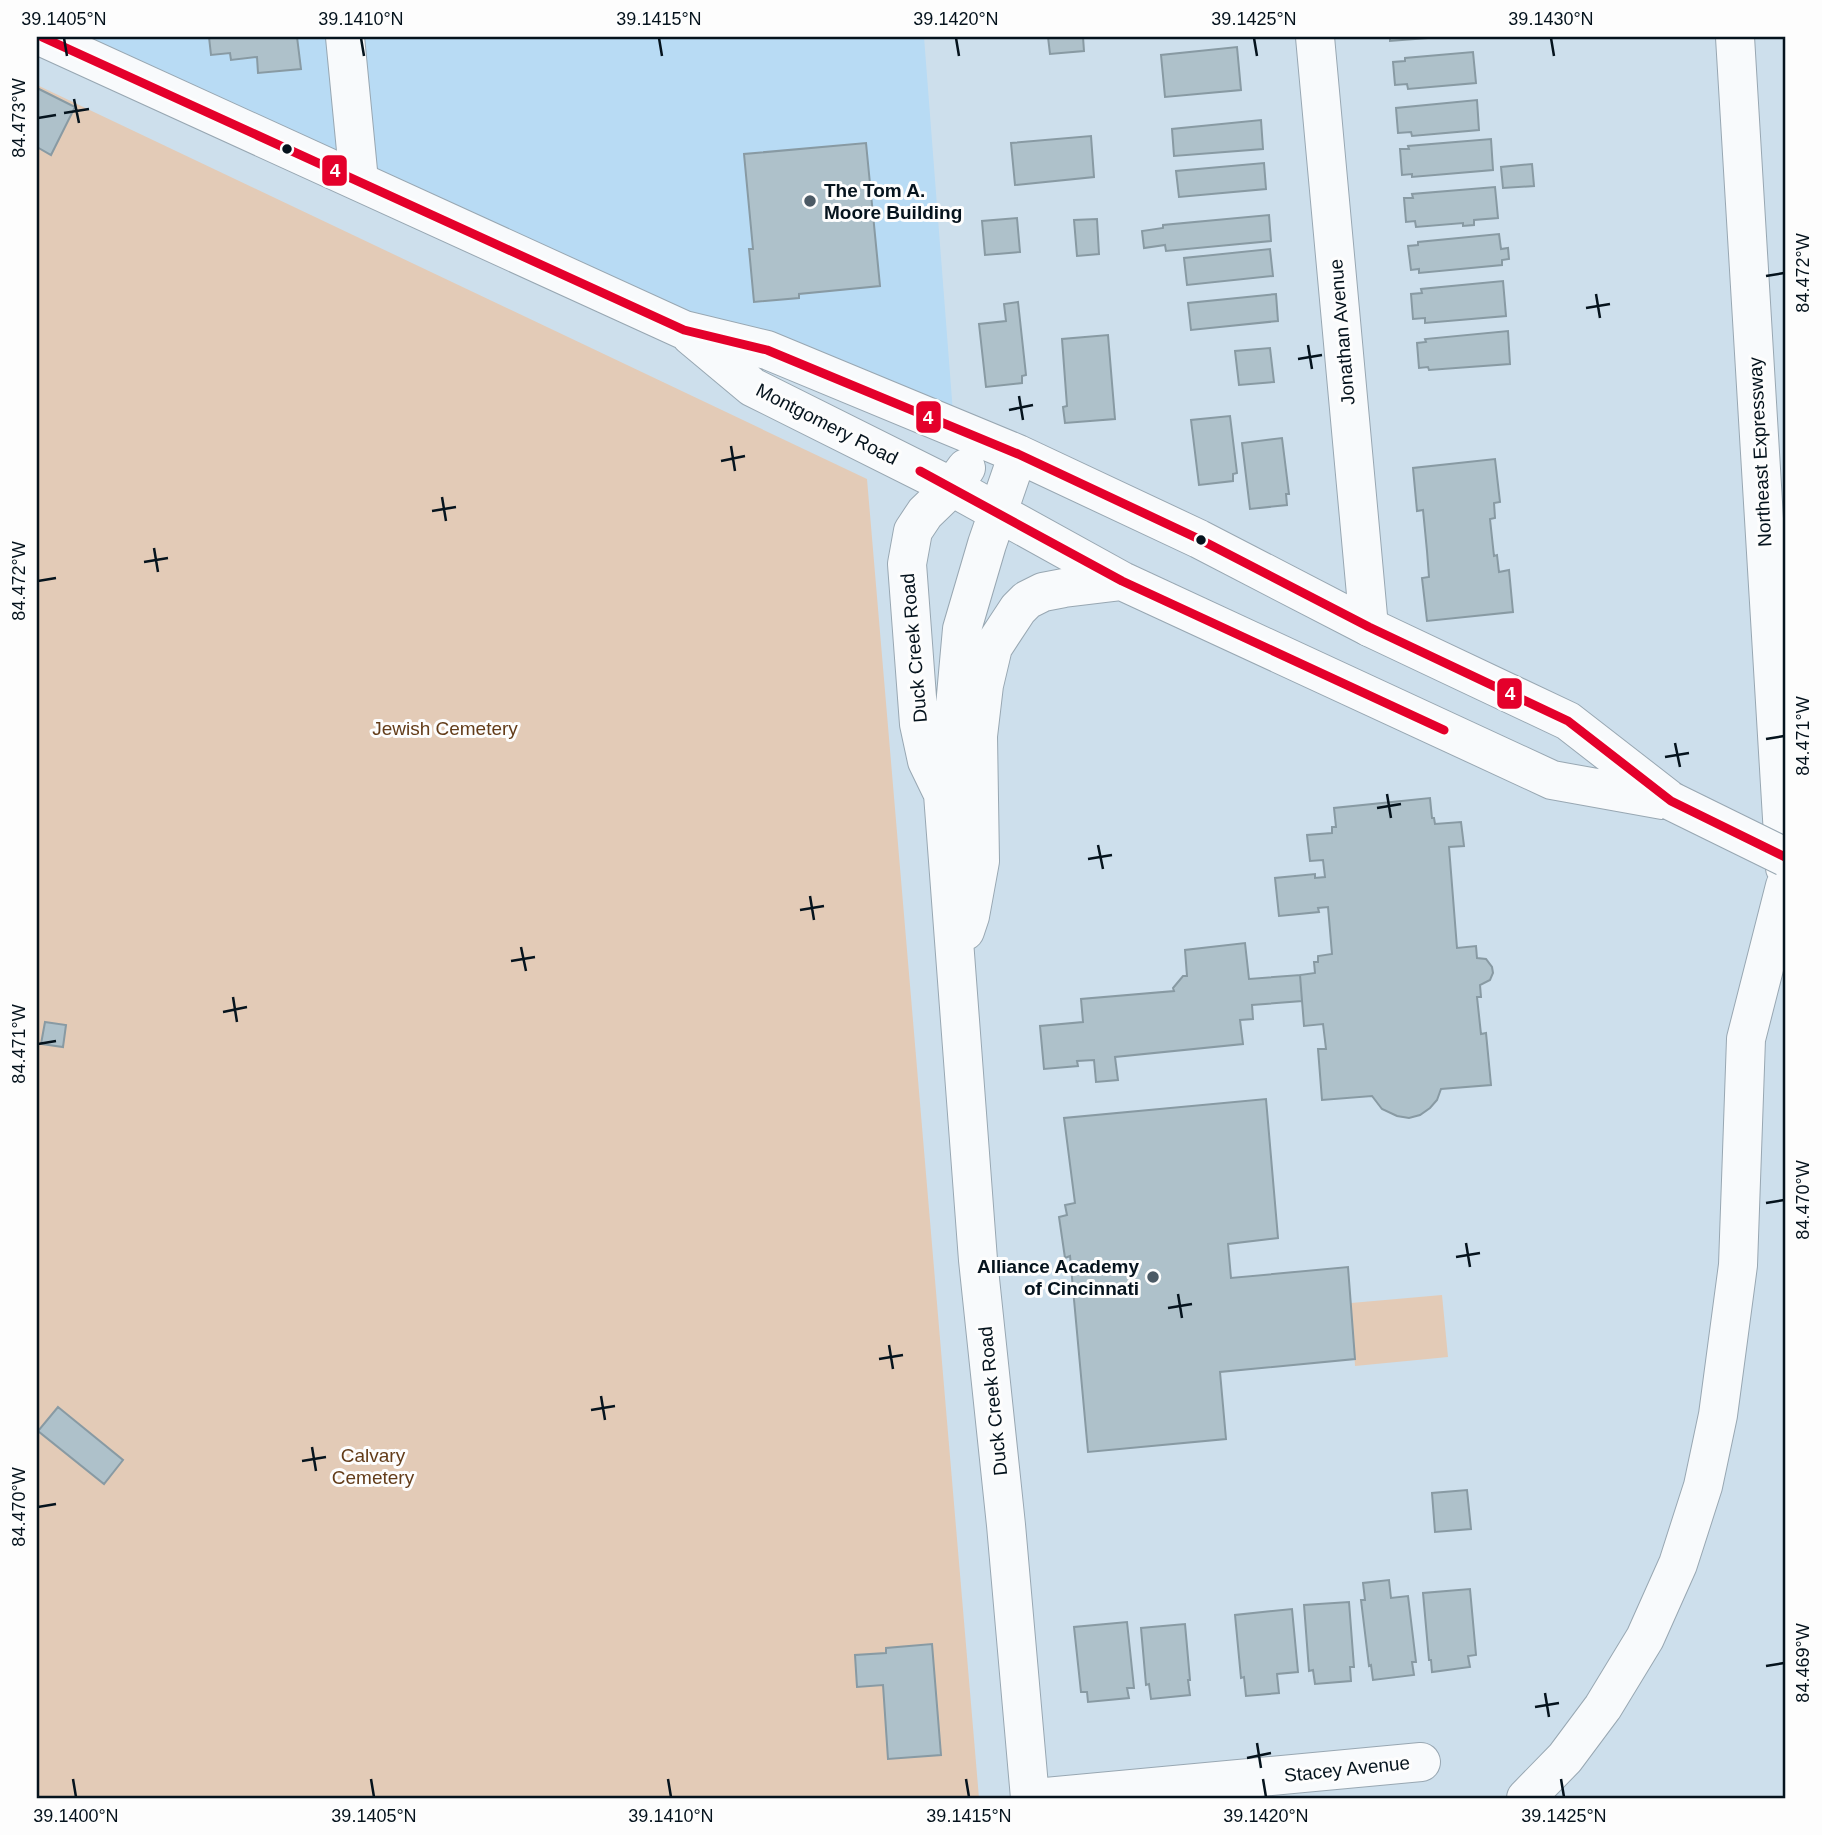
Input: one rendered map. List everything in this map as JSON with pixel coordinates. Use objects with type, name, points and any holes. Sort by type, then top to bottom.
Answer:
[{"type":"main road","name":"Montgomery Road","points":[[42,37],[684,330],[767,350],[954,426],[1199,539],[1368,627],[1568,721],[1671,801],[1785,857]]},
{"type":"main road","points":[[345,37],[359,181]]},
{"type":"main road","name":"Jonathan Avenue","points":[[1315,37],[1368,627]]},
{"type":"main road","name":"Northeast Expressway","points":[[1735,37],[1785,868]]},
{"type":"main road","name":"Montgomery Road","points":[[684,330],[752,387],[952,487],[1122,581],[1552,780],[1671,801]]},
{"type":"main road","name":"Duck Creek Road","points":[[943,794],[927,761],[919,724],[907,564],[913,531],[925,513],[952,487],[1002,448]]},
{"type":"main road","name":"Duck Creek Road","points":[[1002,448],[998,512],[961,629],[949,773],[943,794],[978,1260],[1032,1798]]},
{"type":"main road","points":[[956,960],[970,916],[980,862],[978,736],[984,685],[993,648],[1018,609],[1027,600],[1043,592],[1122,581]]},
{"type":"main road","points":[[1526,1798],[1564,1758],[1603,1707],[1644,1638],[1678,1564],[1703,1486],[1718,1415],[1738,1265],[1746,1039],[1785,886]]},
{"type":"main road","name":"Stacey Avenue","points":[[1032,1798],[1274,1787],[1421,1762]]},
{"type":"shaded area","points":[[42,37],[924,37],[954,426]]},
{"type":"green space","points":[[37,85],[867,479],[979,1798],[37,1798]]},
{"type":"green space","points":[[1442,1295],[1448,1357],[1355,1366],[1351,1303]]},
{"type":"building","points":[[209,37],[297,37],[301,69],[258,73],[257,57],[231,60],[230,53],[211,55]]},
{"type":"building","points":[[1048,37],[1083,37],[1084,51],[1050,54]]},
{"type":"building","points":[[1390,37],[1441,37],[1390,41]]},
{"type":"building","points":[[1237,47],[1241,90],[1165,97],[1161,55]]},
{"type":"building","points":[[1473,52],[1476,83],[1408,89],[1407,84],[1395,85],[1393,62],[1405,61],[1405,58]]},
{"type":"building","points":[[37,88],[75,107],[51,155],[37,147]]},
{"type":"building","points":[[1477,100],[1479,130],[1412,136],[1411,132],[1398,133],[1396,108]]},
{"type":"building","points":[[1261,120],[1263,149],[1174,156],[1172,129]]},
{"type":"building","points":[[1091,136],[1094,177],[1015,185],[1011,143]]},
{"type":"building","points":[[1491,139],[1493,170],[1412,177],[1412,174],[1402,175],[1400,149],[1409,149],[1408,146]]},
{"type":"building","name":"The Tom A. Moore Building","points":[[866,143],[880,286],[799,294],[799,298],[754,302],[749,249],[753,249],[744,154]]},
{"type":"building","points":[[1264,163],[1266,189],[1179,197],[1176,171]]},
{"type":"building","points":[[1532,164],[1534,186],[1503,188],[1501,167]]},
{"type":"building","points":[[1495,187],[1498,218],[1474,220],[1474,225],[1463,226],[1463,223],[1416,227],[1415,221],[1406,222],[1404,198],[1413,198],[1412,194]]},
{"type":"building","points":[[1269,215],[1271,241],[1166,251],[1165,245],[1144,248],[1142,231],[1163,228],[1163,225]]},
{"type":"building","points":[[1017,218],[1020,252],[985,255],[982,221]]},
{"type":"building","points":[[1097,219],[1099,254],[1077,256],[1074,220]]},
{"type":"building","points":[[1499,234],[1501,249],[1508,248],[1509,259],[1502,260],[1502,265],[1419,273],[1419,269],[1411,270],[1408,246],[1418,245],[1418,242]]},
{"type":"building","points":[[1270,249],[1273,276],[1187,285],[1184,258]]},
{"type":"building","points":[[1503,281],[1506,316],[1425,323],[1425,318],[1413,319],[1411,294],[1422,293],[1421,289]]},
{"type":"building","points":[[1276,294],[1278,321],[1191,330],[1188,303]]},
{"type":"building","points":[[1018,302],[1026,375],[1022,376],[1022,383],[986,387],[979,324],[1006,321],[1004,304]]},
{"type":"building","points":[[1508,331],[1510,364],[1429,370],[1428,367],[1419,368],[1417,343],[1426,342],[1425,339]]},
{"type":"building","points":[[1108,335],[1115,419],[1065,423],[1063,407],[1067,406],[1062,339]]},
{"type":"building","points":[[1270,348],[1274,382],[1239,385],[1235,351]]},
{"type":"building","points":[[1230,416],[1237,473],[1233,474],[1233,481],[1199,485],[1191,420]]},
{"type":"building","points":[[1282,438],[1289,494],[1286,494],[1287,505],[1250,509],[1242,443]]},
{"type":"building","points":[[1495,459],[1500,502],[1494,503],[1495,518],[1490,519],[1494,556],[1497,555],[1499,572],[1509,570],[1513,612],[1427,621],[1422,578],[1429,577],[1427,551],[1423,510],[1417,511],[1413,468]]},
{"type":"building","points":[[1430,798],[1435,824],[1461,822],[1464,846],[1449,847],[1457,948],[1476,946],[1477,958],[1486,959],[1492,967],[1490,980],[1480,985],[1481,997],[1477,997],[1481,1034],[1486,1033],[1491,1085],[1441,1089],[1430,1108],[1409,1118],[1382,1109],[1372,1096],[1322,1100],[1318,1049],[1326,1049],[1323,1024],[1304,1026],[1300,975],[1315,973],[1314,962],[1318,962],[1318,956],[1332,954],[1328,907],[1318,908],[1319,912],[1279,916],[1275,878],[1315,874],[1315,878],[1325,877],[1323,860],[1310,861],[1307,835],[1332,833],[1332,827],[1336,827],[1334,808]]},
{"type":"building","points":[[1245,943],[1249,979],[1300,975],[1302,1001],[1252,1005],[1253,1019],[1240,1020],[1243,1044],[1115,1057],[1118,1080],[1096,1082],[1094,1060],[1077,1061],[1078,1066],[1044,1069],[1040,1026],[1083,1022],[1081,999],[1174,991],[1173,988],[1183,976],[1187,976],[1185,950]]},
{"type":"building","points":[[45,1022],[66,1025],[63,1047],[41,1044]]},
{"type":"building","points":[[1266,1099],[1278,1238],[1228,1244],[1231,1278],[1348,1267],[1355,1359],[1220,1372],[1226,1439],[1088,1452],[1070,1256],[1065,1258],[1059,1217],[1067,1215],[1065,1205],[1075,1203],[1064,1118]]},
{"type":"building","points":[[58,1407],[123,1460],[104,1484],[38,1431]]},
{"type":"building","points":[[1467,1490],[1471,1529],[1435,1532],[1432,1493]]},
{"type":"building","points":[[1389,1580],[1391,1598],[1408,1596],[1416,1662],[1412,1662],[1414,1675],[1373,1680],[1361,1600],[1365,1600],[1363,1583]]},
{"type":"building","points":[[1470,1589],[1476,1655],[1468,1656],[1470,1667],[1432,1672],[1423,1593]]},
{"type":"building","points":[[1349,1602],[1354,1667],[1350,1667],[1351,1681],[1315,1684],[1313,1670],[1309,1671],[1304,1605]]},
{"type":"building","points":[[1292,1609],[1298,1672],[1277,1674],[1279,1693],[1246,1696],[1244,1677],[1241,1678],[1235,1615]]},
{"type":"building","points":[[1127,1622],[1134,1688],[1127,1688],[1129,1698],[1088,1702],[1087,1692],[1081,1692],[1074,1627]]},
{"type":"building","points":[[1185,1624],[1190,1695],[1151,1699],[1149,1684],[1146,1685],[1141,1628]]},
{"type":"building","points":[[932,1644],[941,1755],[888,1759],[883,1685],[857,1687],[855,1655],[886,1653],[886,1648]]},
{"type":"transit line","name":"4","points":[[42,37],[684,330],[767,350],[1018,454],[1199,539],[1369,627],[1568,721],[1671,801],[1785,857]]},
{"type":"transit line","name":"4","points":[[920,471],[1122,581],[1444,730]]},
{"type":"place","name":"The Tom A. Moore Building","points":[[810,201]]},
{"type":"place","name":"Alliance Academy of Cincinnati","points":[[1153,1277]]},
{"type":"park label","name":"Jewish Cemetery","points":[[445,728]]},
{"type":"park label","name":"Calvary Cemetery","points":[[373,1466]]}]
